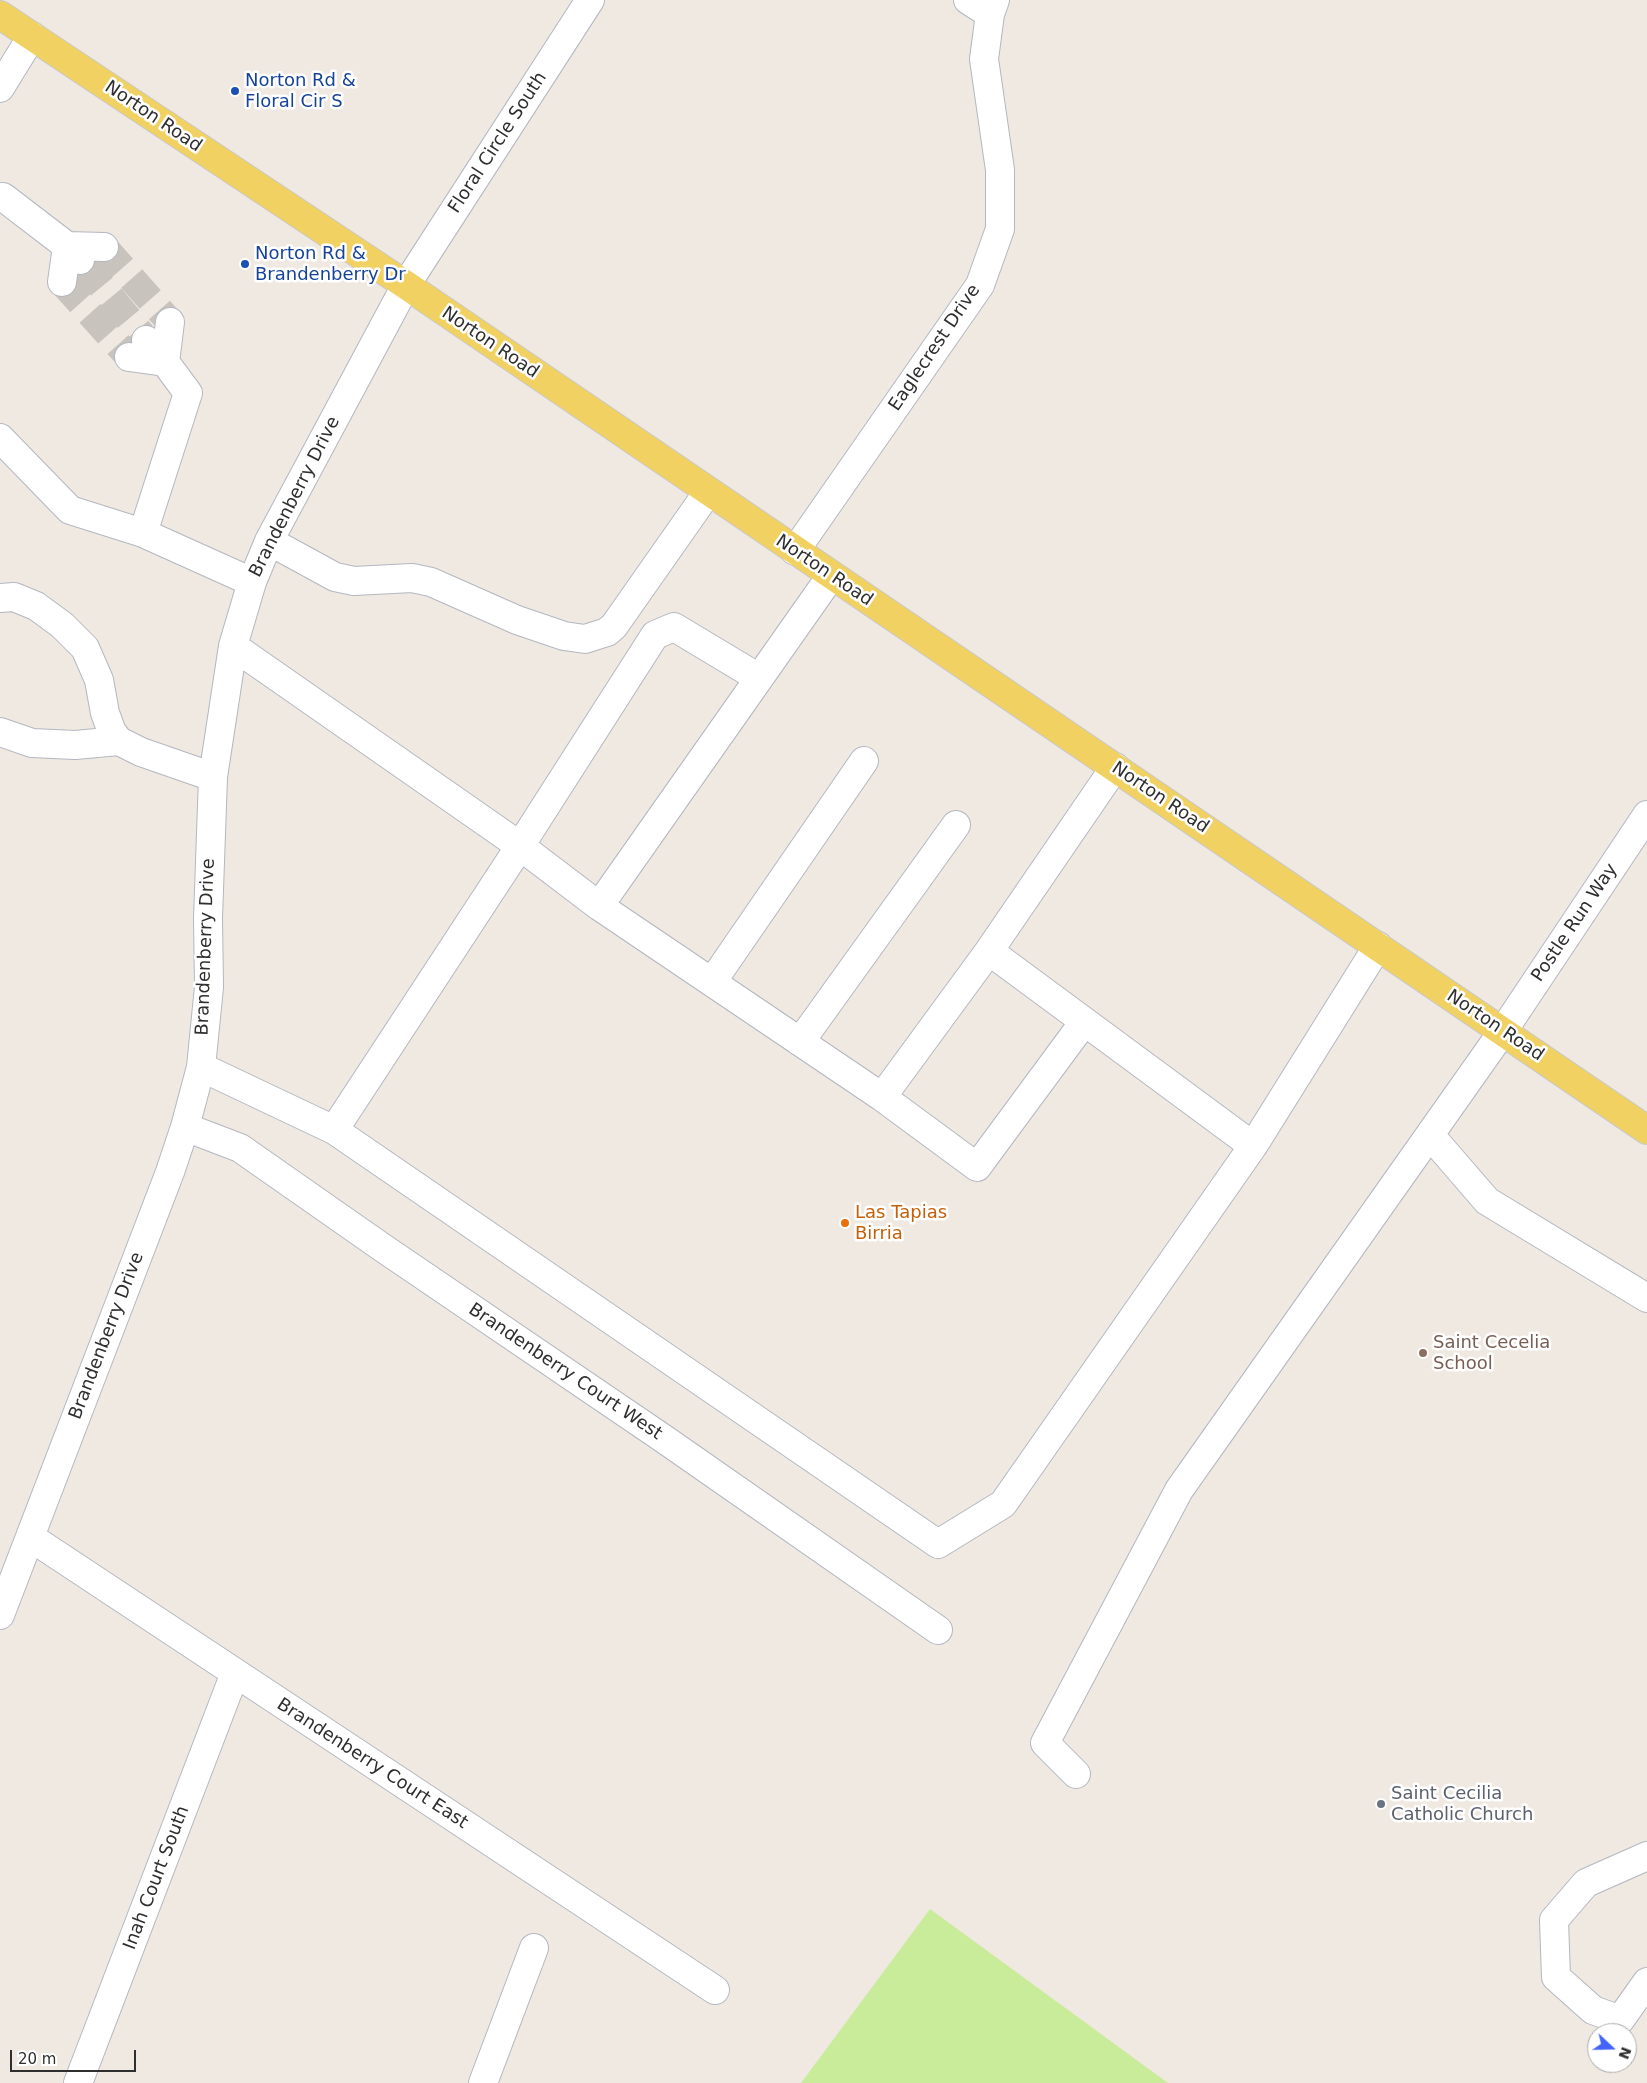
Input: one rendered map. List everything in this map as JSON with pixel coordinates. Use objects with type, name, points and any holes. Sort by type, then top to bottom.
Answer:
[{"type":"main road","name":"Norton Road","points":[[0,15],[406,285],[1647,1130]]},
{"type":"street","name":"Floral Circle South","points":[[406,285],[590,0]]},
{"type":"street","name":"Eaglecrest Drive","points":[[795,551],[980,285],[1000,229],[1000,170],[984,59],[984,5]]},
{"type":"street","points":[[0,88],[32,36]]},
{"type":"street","points":[[1,199],[76,255]]},
{"type":"street","points":[[62,282],[76,255],[104,246]]},
{"type":"street","name":"Brandenberry Drive","points":[[0,1615],[167,1181],[185,1127],[201,1067],[209,988],[208,918],[213,776],[233,646],[252,582],[269,541],[406,285]]},
{"type":"street","points":[[165,362],[170,322]]},
{"type":"street","points":[[138,349],[165,362],[188,393],[143,533]]},
{"type":"street","points":[[0,438],[70,510],[143,533],[252,582]]},
{"type":"street","points":[[269,541],[335,577],[354,581],[412,578],[431,582],[517,620],[564,636],[585,639],[607,632],[614,626],[708,492]]},
{"type":"street","points":[[600,906],[831,576]]},
{"type":"street","points":[[0,598],[14,597],[36,606],[62,625],[86,648],[99,680],[105,713],[112,732],[119,741],[141,752],[213,776]]},
{"type":"street","points":[[334,1130],[520,846],[655,635],[674,627],[759,678]]},
{"type":"street","points":[[233,646],[520,846],[600,906],[882,1097],[977,1167],[1084,1022]]},
{"type":"street","points":[[0,732],[32,742],[75,744],[119,741]]},
{"type":"street","points":[[712,982],[864,761]]},
{"type":"street","points":[[882,1097],[989,951],[1115,767]]},
{"type":"street","name":"Postle Run Way","points":[[1076,1774],[1044,1743],[1179,1490],[1503,1031],[1647,815]]},
{"type":"street","points":[[800,1042],[956,825]]},
{"type":"street","points":[[201,1067],[334,1130],[938,1544],[1003,1504],[1253,1146],[1378,946]]},
{"type":"street","points":[[989,951],[1253,1146]]},
{"type":"street","name":"Brandenberry Court West","points":[[185,1127],[240,1148],[938,1630]]},
{"type":"street","points":[[1430,1135],[1487,1201],[1647,1298]]},
{"type":"street","name":"Brandenberry Court East","points":[[30,1537],[715,1990]]},
{"type":"street","name":"Inah Court South","points":[[78,2083],[235,1673]]},
{"type":"street","points":[[1647,1856],[1586,1883],[1554,1920],[1556,1977],[1593,2010],[1620,2020],[1647,1982]]},
{"type":"street","points":[[483,2083],[534,1948]]},
{"type":"green space","points":[[930,1909],[1168,2083],[801,2083]]},
{"type":"tunnel","points":[[104,247],[170,322]]},
{"type":"tunnel","points":[[84,265],[146,340]]},
{"type":"tunnel","points":[[62,282],[129,357]]},
{"type":"place","name":"Norton Rd & Floral Cir S","points":[[235,91]]},
{"type":"place","name":"Norton Rd & Brandenberry Dr","points":[[245,264]]},
{"type":"place","name":"Las Tapias Birria","points":[[845,1223]]},
{"type":"place","name":"Saint Cecelia School","points":[[1423,1353]]},
{"type":"place","name":"Saint Cecilia Catholic Church","points":[[1381,1804]]}]
